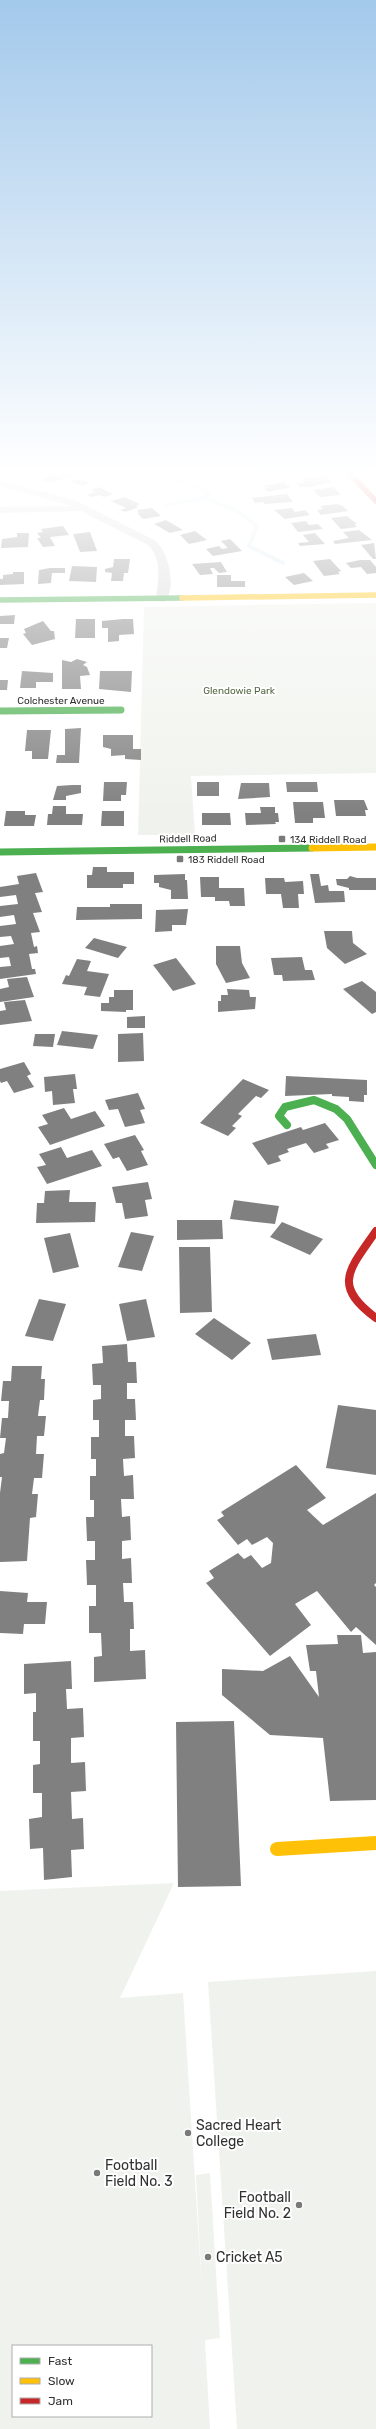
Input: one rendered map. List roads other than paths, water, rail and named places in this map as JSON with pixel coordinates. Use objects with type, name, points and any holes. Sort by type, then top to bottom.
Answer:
[{"type":"street","points":[[162,599],[163,587]]},
{"type":"street","points":[[0,600],[376,595]]},
{"type":"street","name":"Colchester Avenue","points":[[0,711],[121,710]]},
{"type":"street","name":"Riddell Road","points":[[0,852],[376,847]]},
{"type":"street","points":[[287,1125],[279,1116],[285,1107],[314,1100],[336,1109],[347,1119],[376,1165]]},
{"type":"street","points":[[376,1231],[347,1281],[347,1293],[359,1310],[376,1318]]},
{"type":"street","points":[[277,1849],[376,1843]]},
{"type":"place","name":"134 Riddell Road","points":[[282,839]]},
{"type":"place","name":"183 Riddell Road","points":[[180,859]]},
{"type":"place","name":"Sacred Heart College","points":[[188,2133]]},
{"type":"place","name":"Football Field No. 3","points":[[97,2173]]},
{"type":"place","name":"Football Field No. 2","points":[[299,2205]]},
{"type":"place","name":"Cricket A5","points":[[208,2257]]},
{"type":"park label","name":"Glendowie Park","points":[[239,690]]}]
